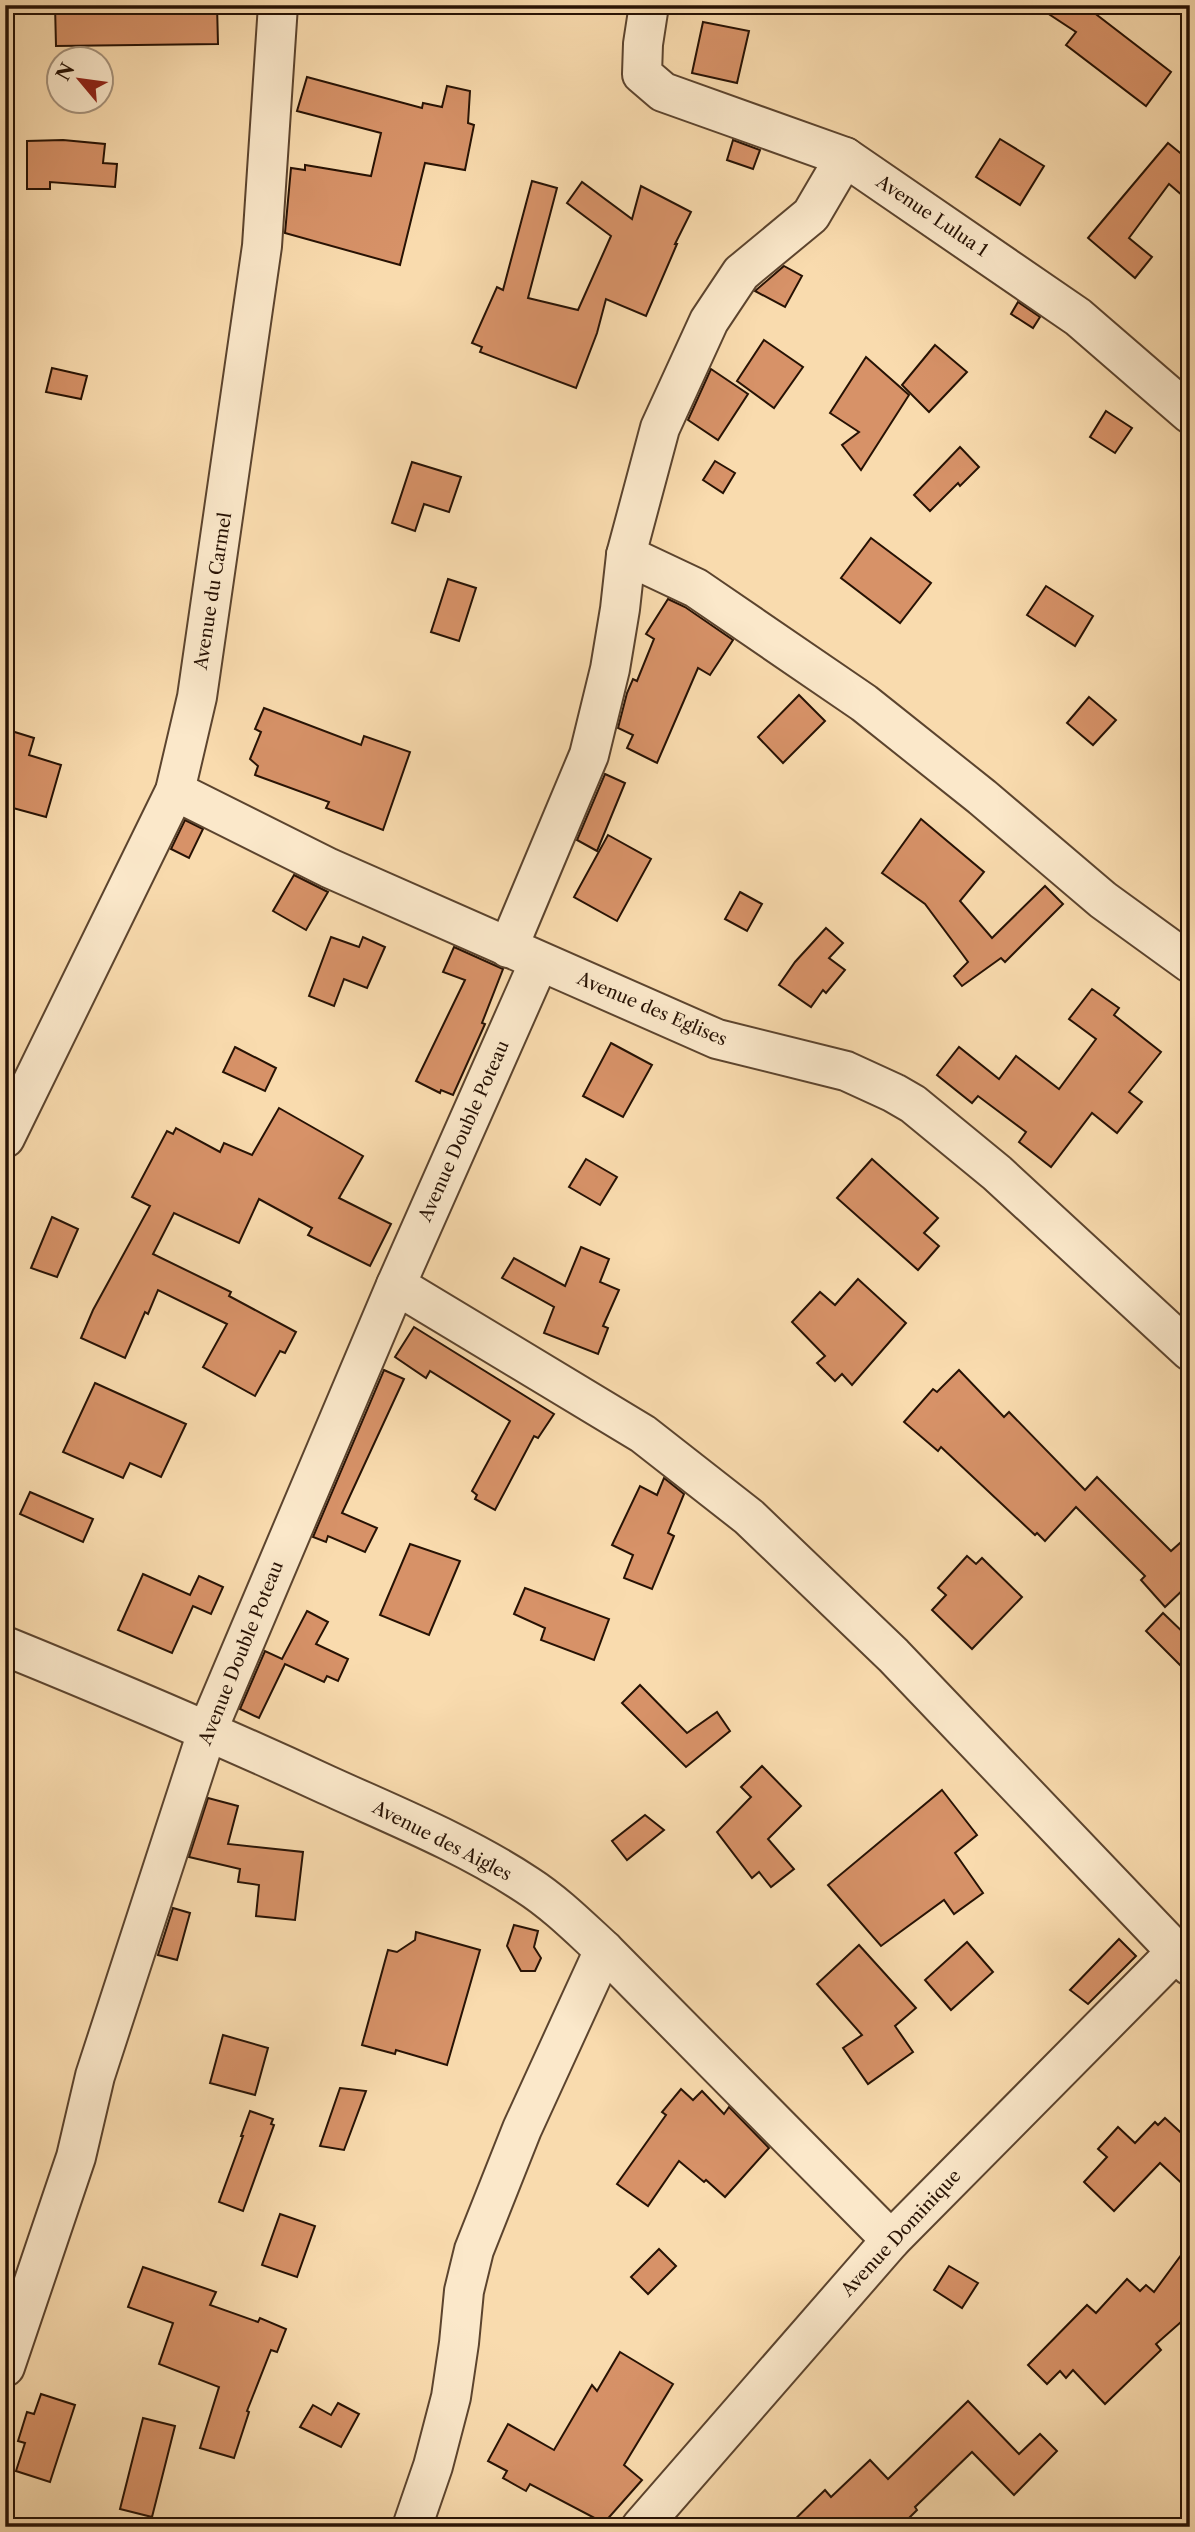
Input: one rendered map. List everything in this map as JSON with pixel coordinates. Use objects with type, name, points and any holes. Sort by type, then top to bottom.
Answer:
[{"type":"street","name":"Avenue du Carmel","points":[[5,1138],[175,792],[199,684],[262,246],[278,5]]},
{"type":"street","name":"Avenue Lulua 1","points":[[649,5],[642,74],[663,92],[845,158],[1078,317],[1190,414]]},
{"type":"street","name":"Avenue Double Poteau","points":[[5,2367],[76,2157],[95,2076],[208,1730],[396,1285],[524,955],[589,755],[610,669],[626,555],[660,428],[709,321],[741,273],[811,215],[845,158]]},
{"type":"street","points":[[626,555],[696,588],[864,703],[982,797],[1104,900],[1190,963]]},
{"type":"street","name":"Avenue des Eglises","points":[[175,792],[328,867],[717,1039],[846,1071],[913,1104],[997,1172],[1190,1351]]},
{"type":"street","points":[[396,1285],[643,1434],[749,1517],[893,1655],[1183,1959]]},
{"type":"street","name":"Avenue des Aigles","points":[[5,1646],[208,1730],[479,1856],[537,1892],[604,1950],[891,2240]]},
{"type":"street","points":[[412,2527],[433,2466],[451,2397],[464,2291],[474,2250],[522,2129],[604,1950]]},
{"type":"street","name":"Avenue Dominique","points":[[641,2527],[891,2240],[1183,1959]]},
{"type":"building","points":[[55,5],[217,5],[218,44],[56,46]]},
{"type":"building","points":[[1035,5],[1084,5],[1171,72],[1146,106],[1066,45],[1076,32]]},
{"type":"building","points":[[703,22],[749,31],[737,83],[692,73]]},
{"type":"building","points":[[307,77],[422,108],[423,103],[442,107],[447,86],[470,91],[468,123],[474,125],[465,170],[425,163],[400,265],[285,233],[291,168],[305,170],[305,165],[371,176],[381,133],[297,111]]},
{"type":"building","points":[[1000,139],[1044,166],[1020,205],[976,177]]},
{"type":"building","points":[[63,140],[105,144],[103,163],[117,164],[115,187],[50,182],[50,189],[27,189],[27,141]]},
{"type":"building","points":[[733,140],[760,150],[753,169],[727,160]]},
{"type":"building","points":[[1168,143],[1190,161],[1190,202],[1169,184],[1129,238],[1152,257],[1135,278],[1088,238]]},
{"type":"building","points":[[532,181],[557,188],[528,298],[578,310],[611,236],[567,203],[582,182],[632,219],[641,186],[691,212],[646,316],[606,299],[597,333],[576,388],[480,352],[482,347],[472,343],[497,287],[503,290]]},
{"type":"building","points":[[784,266],[802,276],[785,307],[755,291]]},
{"type":"building","points":[[1018,302],[1040,317],[1033,328],[1011,314]]},
{"type":"building","points":[[764,340],[803,367],[774,408],[737,381]]},
{"type":"building","points":[[935,345],[967,372],[929,412],[902,385]]},
{"type":"building","points":[[866,357],[909,395],[861,470],[842,445],[859,432],[830,413]]},
{"type":"building","points":[[52,368],[87,376],[81,399],[46,392]]},
{"type":"building","points":[[711,369],[748,394],[718,440],[688,420]]},
{"type":"building","points":[[1106,411],[1132,428],[1115,453],[1090,437]]},
{"type":"building","points":[[960,447],[979,467],[960,486],[958,483],[930,511],[914,495]]},
{"type":"building","points":[[715,461],[735,473],[723,493],[703,480]]},
{"type":"building","points":[[412,462],[461,477],[449,512],[424,504],[415,531],[392,523]]},
{"type":"building","points":[[871,538],[931,583],[900,623],[841,578]]},
{"type":"building","points":[[448,579],[476,588],[459,641],[431,632]]},
{"type":"building","points":[[1046,586],[1093,616],[1075,646],[1027,615]]},
{"type":"building","points":[[668,599],[685,607],[733,640],[710,675],[698,668],[657,763],[627,748],[633,735],[618,728],[627,693],[633,679],[637,681],[654,639],[646,634]]},
{"type":"building","points":[[799,695],[825,721],[783,763],[758,737]]},
{"type":"building","points":[[1089,697],[1116,720],[1093,745],[1067,723]]},
{"type":"building","points":[[264,708],[361,745],[364,736],[410,752],[383,830],[326,808],[329,802],[255,775],[258,766],[250,759],[261,732],[255,729]]},
{"type":"building","points":[[5,729],[34,738],[29,755],[61,765],[46,817],[13,808],[11,815],[5,814]]},
{"type":"building","points":[[605,774],[625,783],[597,851],[577,840]]},
{"type":"building","points":[[921,819],[984,872],[960,901],[992,938],[1045,886],[1063,904],[1005,962],[1001,958],[962,986],[954,976],[968,962],[925,904],[882,873]]},
{"type":"building","points":[[185,820],[203,829],[189,858],[171,849]]},
{"type":"building","points":[[608,835],[651,859],[617,921],[574,897]]},
{"type":"building","points":[[294,875],[328,892],[306,930],[273,911]]},
{"type":"building","points":[[740,892],[762,904],[747,931],[725,919]]},
{"type":"building","points":[[826,928],[843,943],[829,958],[845,970],[826,993],[823,990],[811,1007],[779,985],[795,962]]},
{"type":"building","points":[[331,937],[359,947],[363,937],[385,947],[367,988],[344,979],[334,1006],[309,996]]},
{"type":"building","points":[[454,947],[503,969],[482,1023],[485,1024],[453,1095],[441,1090],[440,1093],[416,1081],[465,980],[443,972]]},
{"type":"building","points":[[1092,989],[1119,1008],[1114,1015],[1161,1052],[1129,1092],[1142,1102],[1117,1133],[1092,1113],[1051,1167],[1019,1142],[1026,1132],[978,1096],[972,1103],[937,1075],[959,1047],[999,1079],[1016,1056],[1059,1089],[1096,1039],[1069,1019]]},
{"type":"building","points":[[611,1043],[652,1065],[623,1117],[583,1096]]},
{"type":"building","points":[[235,1047],[276,1068],[265,1091],[223,1072]]},
{"type":"building","points":[[279,1108],[363,1156],[339,1198],[391,1224],[370,1266],[308,1235],[312,1228],[259,1199],[239,1243],[174,1213],[153,1254],[231,1292],[229,1296],[296,1332],[285,1353],[280,1351],[255,1396],[203,1367],[227,1324],[158,1290],[125,1358],[81,1338],[93,1310],[150,1206],[132,1197],[167,1131],[173,1134],[176,1128],[220,1152],[224,1143],[252,1155]]},
{"type":"building","points":[[586,1159],[617,1177],[600,1205],[569,1187]]},
{"type":"building","points":[[872,1159],[938,1218],[924,1233],[939,1246],[918,1270],[837,1198]]},
{"type":"building","points":[[52,1217],[78,1229],[57,1277],[31,1268]]},
{"type":"building","points":[[581,1247],[609,1259],[600,1282],[619,1290],[603,1326],[608,1328],[598,1354],[544,1333],[554,1307],[502,1278],[514,1258],[565,1286]]},
{"type":"building","points":[[858,1279],[906,1323],[852,1385],[842,1374],[835,1381],[817,1363],[825,1356],[792,1322],[820,1292],[835,1305]]},
{"type":"building","points":[[414,1327],[554,1414],[538,1438],[534,1436],[495,1510],[475,1499],[477,1495],[472,1491],[510,1421],[430,1371],[426,1378],[395,1357]]},
{"type":"building","points":[[384,1370],[404,1379],[342,1513],[377,1528],[365,1552],[328,1536],[326,1542],[313,1537]]},
{"type":"building","points":[[959,1370],[1004,1417],[1009,1412],[1085,1490],[1097,1477],[1171,1551],[1190,1534],[1190,1583],[1165,1607],[1141,1580],[1145,1576],[1076,1507],[1045,1541],[1037,1533],[1035,1535],[941,1447],[938,1451],[904,1422],[933,1389],[937,1392]]},
{"type":"building","points":[[95,1383],[186,1424],[161,1477],[130,1463],[123,1478],[63,1452]]},
{"type":"building","points":[[664,1478],[684,1494],[668,1533],[674,1536],[652,1589],[624,1578],[633,1555],[612,1545],[640,1486],[657,1495]]},
{"type":"building","points":[[30,1492],[93,1519],[83,1542],[20,1514]]},
{"type":"building","points":[[410,1544],[460,1561],[429,1635],[380,1615]]},
{"type":"building","points":[[967,1556],[976,1564],[982,1558],[1022,1597],[972,1649],[932,1610],[946,1595],[938,1588]]},
{"type":"building","points":[[143,1574],[190,1595],[199,1576],[223,1587],[211,1614],[193,1606],[172,1653],[118,1630]]},
{"type":"building","points":[[525,1588],[609,1619],[594,1660],[541,1640],[545,1628],[514,1614]]},
{"type":"building","points":[[307,1611],[328,1622],[316,1644],[348,1659],[338,1681],[327,1676],[324,1682],[285,1664],[259,1718],[240,1709],[265,1651],[282,1659]]},
{"type":"building","points":[[1163,1613],[1190,1639],[1190,1675],[1146,1631]]},
{"type":"building","points":[[640,1685],[687,1733],[717,1712],[730,1731],[686,1767],[622,1703]]},
{"type":"building","points":[[762,1766],[801,1806],[768,1839],[794,1869],[771,1887],[759,1872],[752,1878],[717,1832],[751,1797],[741,1787]]},
{"type":"building","points":[[942,1790],[977,1835],[955,1853],[983,1893],[954,1914],[944,1900],[881,1946],[828,1885]]},
{"type":"building","points":[[208,1798],[238,1806],[228,1844],[303,1852],[295,1920],[256,1916],[259,1885],[238,1882],[240,1869],[189,1857]]},
{"type":"building","points":[[645,1815],[664,1830],[627,1860],[612,1841]]},
{"type":"building","points":[[173,1908],[190,1913],[177,1960],[158,1955]]},
{"type":"building","points":[[514,1925],[538,1931],[534,1947],[541,1958],[535,1971],[521,1971],[507,1946]]},
{"type":"building","points":[[416,1932],[480,1950],[447,2065],[396,2050],[395,2054],[362,2045],[388,1950],[397,1952],[415,1940]]},
{"type":"building","points":[[1119,1939],[1136,1956],[1088,2004],[1070,1990]]},
{"type":"building","points":[[967,1942],[993,1972],[951,2010],[925,1980]]},
{"type":"building","points":[[859,1945],[916,2008],[895,2026],[913,2052],[868,2084],[843,2048],[862,2035],[817,1984]]},
{"type":"building","points":[[223,2035],[268,2048],[255,2095],[210,2083]]},
{"type":"building","points":[[340,2088],[366,2091],[344,2150],[320,2146]]},
{"type":"building","points":[[681,2089],[693,2100],[702,2091],[724,2114],[729,2107],[769,2148],[725,2197],[679,2161],[648,2206],[617,2184],[666,2115],[662,2112]]},
{"type":"building","points":[[250,2111],[273,2119],[271,2124],[274,2125],[243,2211],[219,2202]]},
{"type":"building","points":[[1165,2118],[1190,2141],[1190,2191],[1160,2163],[1114,2211],[1084,2182],[1107,2157],[1098,2149],[1118,2127],[1135,2143],[1155,2122],[1158,2125]]},
{"type":"building","points":[[280,2214],[315,2226],[297,2277],[262,2265]]},
{"type":"building","points":[[1190,2243],[1190,2314],[1156,2344],[1161,2350],[1105,2404],[1073,2370],[1066,2378],[1060,2371],[1047,2384],[1028,2365],[1087,2305],[1096,2313],[1127,2279],[1140,2291],[1146,2285],[1154,2292]]},
{"type":"building","points":[[659,2249],[676,2266],[648,2294],[631,2277]]},
{"type":"building","points":[[949,2266],[978,2283],[962,2308],[934,2290]]},
{"type":"building","points":[[143,2267],[216,2292],[210,2305],[258,2322],[260,2318],[286,2329],[277,2352],[271,2350],[247,2411],[249,2412],[234,2458],[200,2448],[219,2387],[159,2364],[173,2323],[128,2307]]},
{"type":"building","points":[[620,2352],[673,2384],[624,2465],[642,2480],[604,2523],[530,2484],[526,2491],[503,2478],[507,2471],[488,2461],[508,2424],[554,2450],[592,2385],[597,2391]]},
{"type":"building","points":[[41,2394],[75,2405],[50,2482],[16,2471],[25,2443],[18,2441],[27,2412],[34,2414]]},
{"type":"building","points":[[968,2401],[1019,2454],[1040,2434],[1057,2451],[1014,2495],[972,2452],[915,2507],[917,2510],[900,2527],[787,2527],[825,2490],[831,2497],[870,2460],[888,2479]]},
{"type":"building","points":[[338,2403],[359,2414],[341,2447],[300,2427],[313,2405],[331,2415]]},
{"type":"building","points":[[143,2418],[175,2426],[152,2517],[120,2509]]}]
